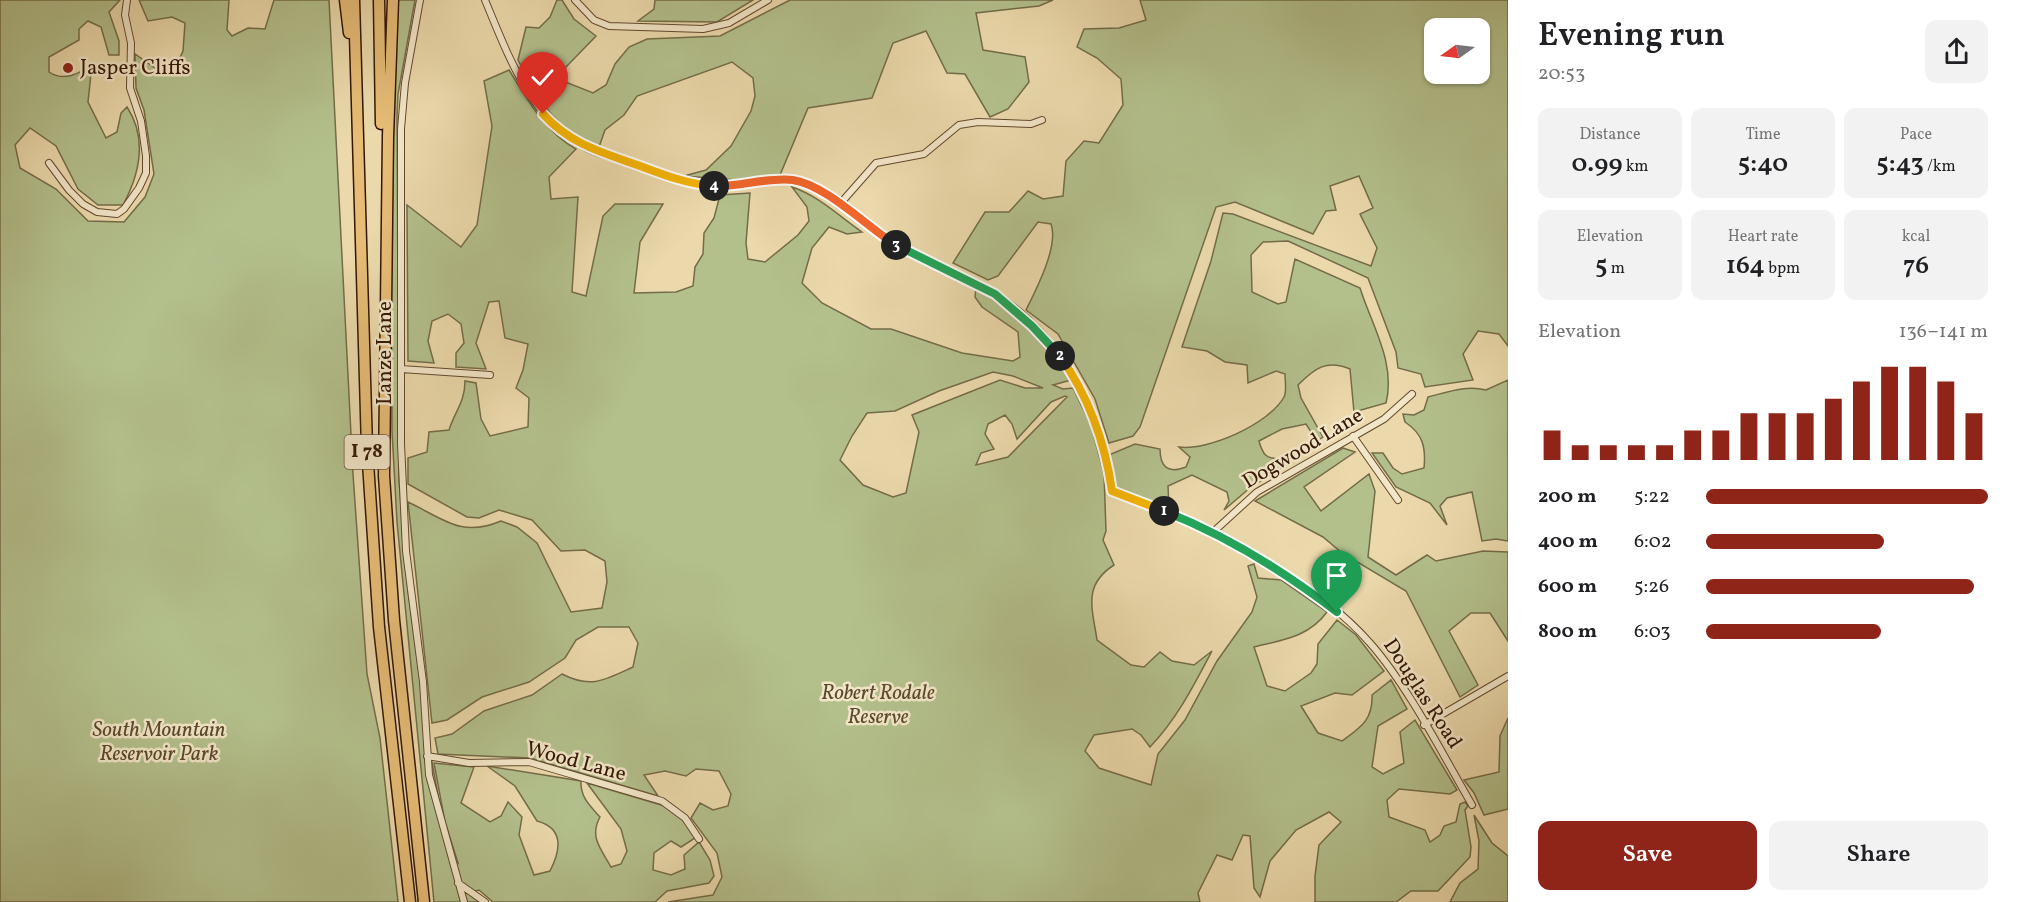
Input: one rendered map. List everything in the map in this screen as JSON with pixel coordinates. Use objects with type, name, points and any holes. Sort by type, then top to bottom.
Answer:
[{"type":"highway","points":[[345,0],[352,82],[361,319]]},
{"type":"highway","name":"I 78","points":[[354,0],[361,319],[367,448],[379,627],[410,902]]},
{"type":"highway","name":"I 78","points":[[379,0],[385,346],[384,476],[424,902]]},
{"type":"highway","points":[[385,346],[393,0]]},
{"type":"street","points":[[49,163],[69,190],[90,209],[113,214],[124,209],[146,172],[141,121],[130,88],[131,43],[125,15],[127,0]]},
{"type":"street","name":"Lanze Lane","points":[[420,0],[405,83],[401,129],[403,508],[423,682],[427,756],[437,812],[464,902]]},
{"type":"street","points":[[485,0],[515,68],[536,104],[552,123],[574,141],[600,154],[686,182],[729,186],[792,180],[808,185],[839,205],[876,163],[924,154],[959,125],[978,122],[1031,124],[1042,120]]},
{"type":"street","points":[[575,0],[594,20],[609,26],[703,29],[729,23],[768,0]]},
{"type":"street","name":"Douglas Road","points":[[839,205],[869,228],[916,257],[983,286],[1021,315],[1057,353],[1085,397],[1101,437],[1112,491],[1179,517],[1211,534],[1301,585],[1346,619],[1381,656],[1472,805]]},
{"type":"street","points":[[401,369],[490,375]]},
{"type":"street","name":"Dogwood Lane","points":[[1211,534],[1266,486],[1391,414],[1412,394]]},
{"type":"street","points":[[1353,436],[1398,500]]},
{"type":"street","points":[[1424,725],[1508,676]]},
{"type":"street","name":"Wood Lane","points":[[427,756],[469,764],[529,762],[662,801],[686,818],[699,839]]},
{"type":"street","points":[[458,882],[485,902]]},
{"type":"green space","name":"South Mountain Reservoir Park","points":[[0,0],[120,0],[109,12],[119,41],[119,55],[109,55],[101,27],[88,21],[79,29],[79,40],[49,57],[49,72],[60,76],[71,76],[92,64],[88,102],[106,138],[117,132],[121,113],[127,107],[134,119],[139,157],[133,182],[123,205],[98,205],[78,189],[56,146],[30,128],[15,145],[20,168],[56,189],[88,221],[124,222],[145,197],[154,174],[144,110],[136,88],[135,54],[155,68],[176,66],[183,51],[185,23],[172,17],[148,21],[139,0],[229,0],[227,30],[232,36],[248,28],[265,29],[274,0],[329,0],[353,474],[367,674],[380,738],[398,902],[0,902]]},
{"type":"green space","points":[[397,0],[415,0],[398,94],[397,118],[399,480],[408,591],[424,710],[425,757],[431,757],[443,822],[454,860],[458,863],[445,822],[434,763],[474,767],[461,803],[490,822],[501,816],[508,802],[522,817],[519,835],[534,875],[550,871],[558,848],[556,834],[546,824],[537,821],[515,786],[487,766],[581,781],[584,797],[600,817],[596,837],[611,867],[621,864],[627,851],[621,829],[587,783],[668,807],[682,818],[695,838],[681,847],[671,841],[654,853],[653,870],[671,875],[685,869],[684,855],[699,842],[710,860],[714,876],[709,883],[667,891],[655,902],[493,902],[479,890],[471,892],[483,902],[467,902],[465,894],[459,896],[461,902],[434,902],[397,522],[392,431],[391,225]]},
{"type":"green space","points":[[557,0],[562,0],[574,19],[596,36],[565,68],[563,81],[593,93],[606,85],[615,64],[629,47],[647,39],[720,36],[790,0],[1053,0],[1039,6],[976,13],[983,50],[1025,57],[1029,82],[1008,109],[990,117],[965,74],[947,73],[926,31],[893,43],[872,98],[808,108],[780,175],[736,180],[684,176],[706,170],[731,146],[751,111],[755,96],[753,78],[732,62],[637,96],[624,115],[605,130],[599,147],[570,132],[559,122],[541,101],[518,60],[526,27],[539,28],[550,17]]},
{"type":"green space","points":[[655,0],[753,0],[717,22],[638,21],[654,9]]},
{"type":"green space","points":[[1140,0],[1508,0],[1508,346],[1499,334],[1478,331],[1463,354],[1473,380],[1425,387],[1421,374],[1398,368],[1396,352],[1368,278],[1288,241],[1263,242],[1251,255],[1252,292],[1278,304],[1286,302],[1295,259],[1360,288],[1385,359],[1388,374],[1386,403],[1354,412],[1350,369],[1328,365],[1310,374],[1298,385],[1301,398],[1323,437],[1317,441],[1306,424],[1282,429],[1259,441],[1268,457],[1288,464],[1251,487],[1224,510],[1229,501],[1227,492],[1192,475],[1168,486],[1169,508],[1115,489],[1109,455],[1135,444],[1160,449],[1163,464],[1170,469],[1186,467],[1190,457],[1179,447],[1206,445],[1237,434],[1265,417],[1285,395],[1285,374],[1276,371],[1248,383],[1247,365],[1225,362],[1207,351],[1182,347],[1211,261],[1223,213],[1233,214],[1371,266],[1377,248],[1360,214],[1373,208],[1359,176],[1330,186],[1336,210],[1326,211],[1313,234],[1235,202],[1216,207],[1140,427],[1133,436],[1109,443],[1095,399],[1058,334],[1026,310],[1049,256],[1053,233],[1051,224],[1038,222],[998,276],[988,280],[953,263],[985,212],[1009,212],[1028,191],[1043,199],[1063,196],[1066,161],[1084,141],[1099,143],[1123,105],[1121,79],[1097,58],[1077,47],[1084,29],[1119,28],[1146,20]]},
{"type":"green space","name":"Robert Rodale Reserve","points":[[509,70],[546,124],[555,134],[576,149],[549,177],[551,199],[578,197],[572,292],[586,296],[603,216],[615,204],[663,204],[640,242],[634,293],[676,292],[693,286],[695,267],[703,254],[704,233],[714,218],[720,195],[750,193],[746,243],[748,259],[765,262],[798,235],[809,221],[807,207],[792,187],[820,201],[862,232],[847,234],[829,227],[812,248],[802,283],[822,303],[871,329],[891,329],[962,353],[1013,361],[1020,357],[1018,332],[982,307],[975,297],[976,287],[1004,305],[1041,340],[1071,380],[1053,385],[1063,389],[1073,388],[1091,425],[1104,474],[1106,531],[1103,540],[1114,565],[1104,573],[1094,589],[1092,607],[1097,640],[1131,665],[1144,667],[1160,652],[1172,661],[1194,665],[1212,651],[1177,713],[1150,747],[1141,735],[1132,729],[1094,735],[1085,751],[1099,768],[1151,785],[1158,754],[1185,720],[1217,661],[1252,612],[1257,597],[1248,566],[1254,564],[1258,578],[1281,580],[1327,612],[1312,627],[1303,632],[1254,647],[1267,686],[1285,691],[1311,673],[1317,664],[1318,644],[1337,620],[1356,635],[1384,671],[1352,695],[1335,693],[1301,706],[1318,733],[1342,741],[1368,717],[1372,695],[1391,680],[1407,709],[1378,726],[1372,767],[1383,774],[1404,763],[1400,732],[1415,720],[1457,790],[1450,794],[1399,789],[1387,800],[1389,817],[1425,830],[1430,842],[1440,835],[1444,826],[1456,822],[1460,804],[1465,802],[1468,806],[1465,810],[1471,847],[1470,857],[1438,891],[1411,891],[1396,902],[1315,902],[1315,876],[1319,845],[1341,822],[1329,812],[1296,830],[1270,861],[1260,897],[1254,888],[1250,836],[1243,835],[1232,860],[1217,855],[1198,893],[1200,902],[668,902],[713,895],[722,877],[717,853],[691,818],[700,803],[713,810],[728,806],[731,794],[719,771],[696,769],[686,776],[665,771],[644,775],[658,796],[530,758],[438,754],[435,738],[452,734],[484,711],[532,695],[562,674],[572,679],[590,682],[606,679],[633,667],[638,643],[629,627],[598,627],[576,640],[565,658],[529,682],[482,697],[447,720],[432,723],[408,502],[443,520],[463,527],[475,528],[501,521],[517,527],[537,543],[571,612],[602,608],[607,582],[605,561],[585,550],[561,551],[532,520],[499,510],[479,518],[467,517],[408,484],[408,458],[427,452],[429,432],[449,430],[462,401],[465,381],[476,383],[481,419],[490,436],[528,427],[529,398],[516,388],[523,370],[528,344],[505,338],[499,301],[489,302],[476,343],[486,369],[456,367],[456,353],[464,343],[461,324],[448,314],[432,321],[428,341],[434,363],[408,361],[407,205],[461,247],[477,225],[492,126],[484,81]],"holes":[[[993,372],[1013,376],[1043,388],[1025,388],[1000,380],[912,415],[919,432],[906,493],[893,497],[863,485],[840,460],[867,413],[895,411],[939,391]],[[1067,397],[1008,457],[976,465],[981,453],[994,449],[985,434],[988,424],[1005,415],[1012,424],[1017,439],[1051,402]]]},
{"type":"green space","points":[[1508,380],[1508,541],[1496,539],[1482,541],[1472,492],[1447,498],[1440,506],[1447,525],[1430,503],[1396,487],[1372,453],[1383,453],[1393,468],[1402,474],[1424,468],[1424,447],[1416,431],[1405,422],[1403,414],[1414,415],[1424,410],[1428,397],[1464,389],[1486,390]]},
{"type":"green space","points":[[1343,448],[1355,452],[1304,487],[1321,511],[1369,474],[1375,491],[1368,557],[1396,575],[1427,555],[1436,561],[1483,551],[1508,552],[1508,641],[1490,613],[1471,613],[1449,631],[1478,685],[1460,697],[1406,591],[1342,553],[1323,537],[1255,501]]},
{"type":"green space","points":[[1508,718],[1508,809],[1484,815],[1474,793],[1464,780],[1499,772],[1500,736]]},
{"type":"green space","points":[[1474,815],[1492,843],[1508,856],[1508,902],[1450,902],[1460,883],[1478,869],[1479,841]]},
{"type":"place","name":"Jasper Cliffs","points":[[68,68]]},
{"type":"route","points":[[543,114],[561,131],[588,149],[675,180],[702,185],[729,186],[792,180],[808,185],[869,228],[916,257],[983,286],[1021,315],[1049,343],[1078,384],[1098,428],[1112,491],[1179,517],[1230,543],[1301,585],[1337,612]]}]
